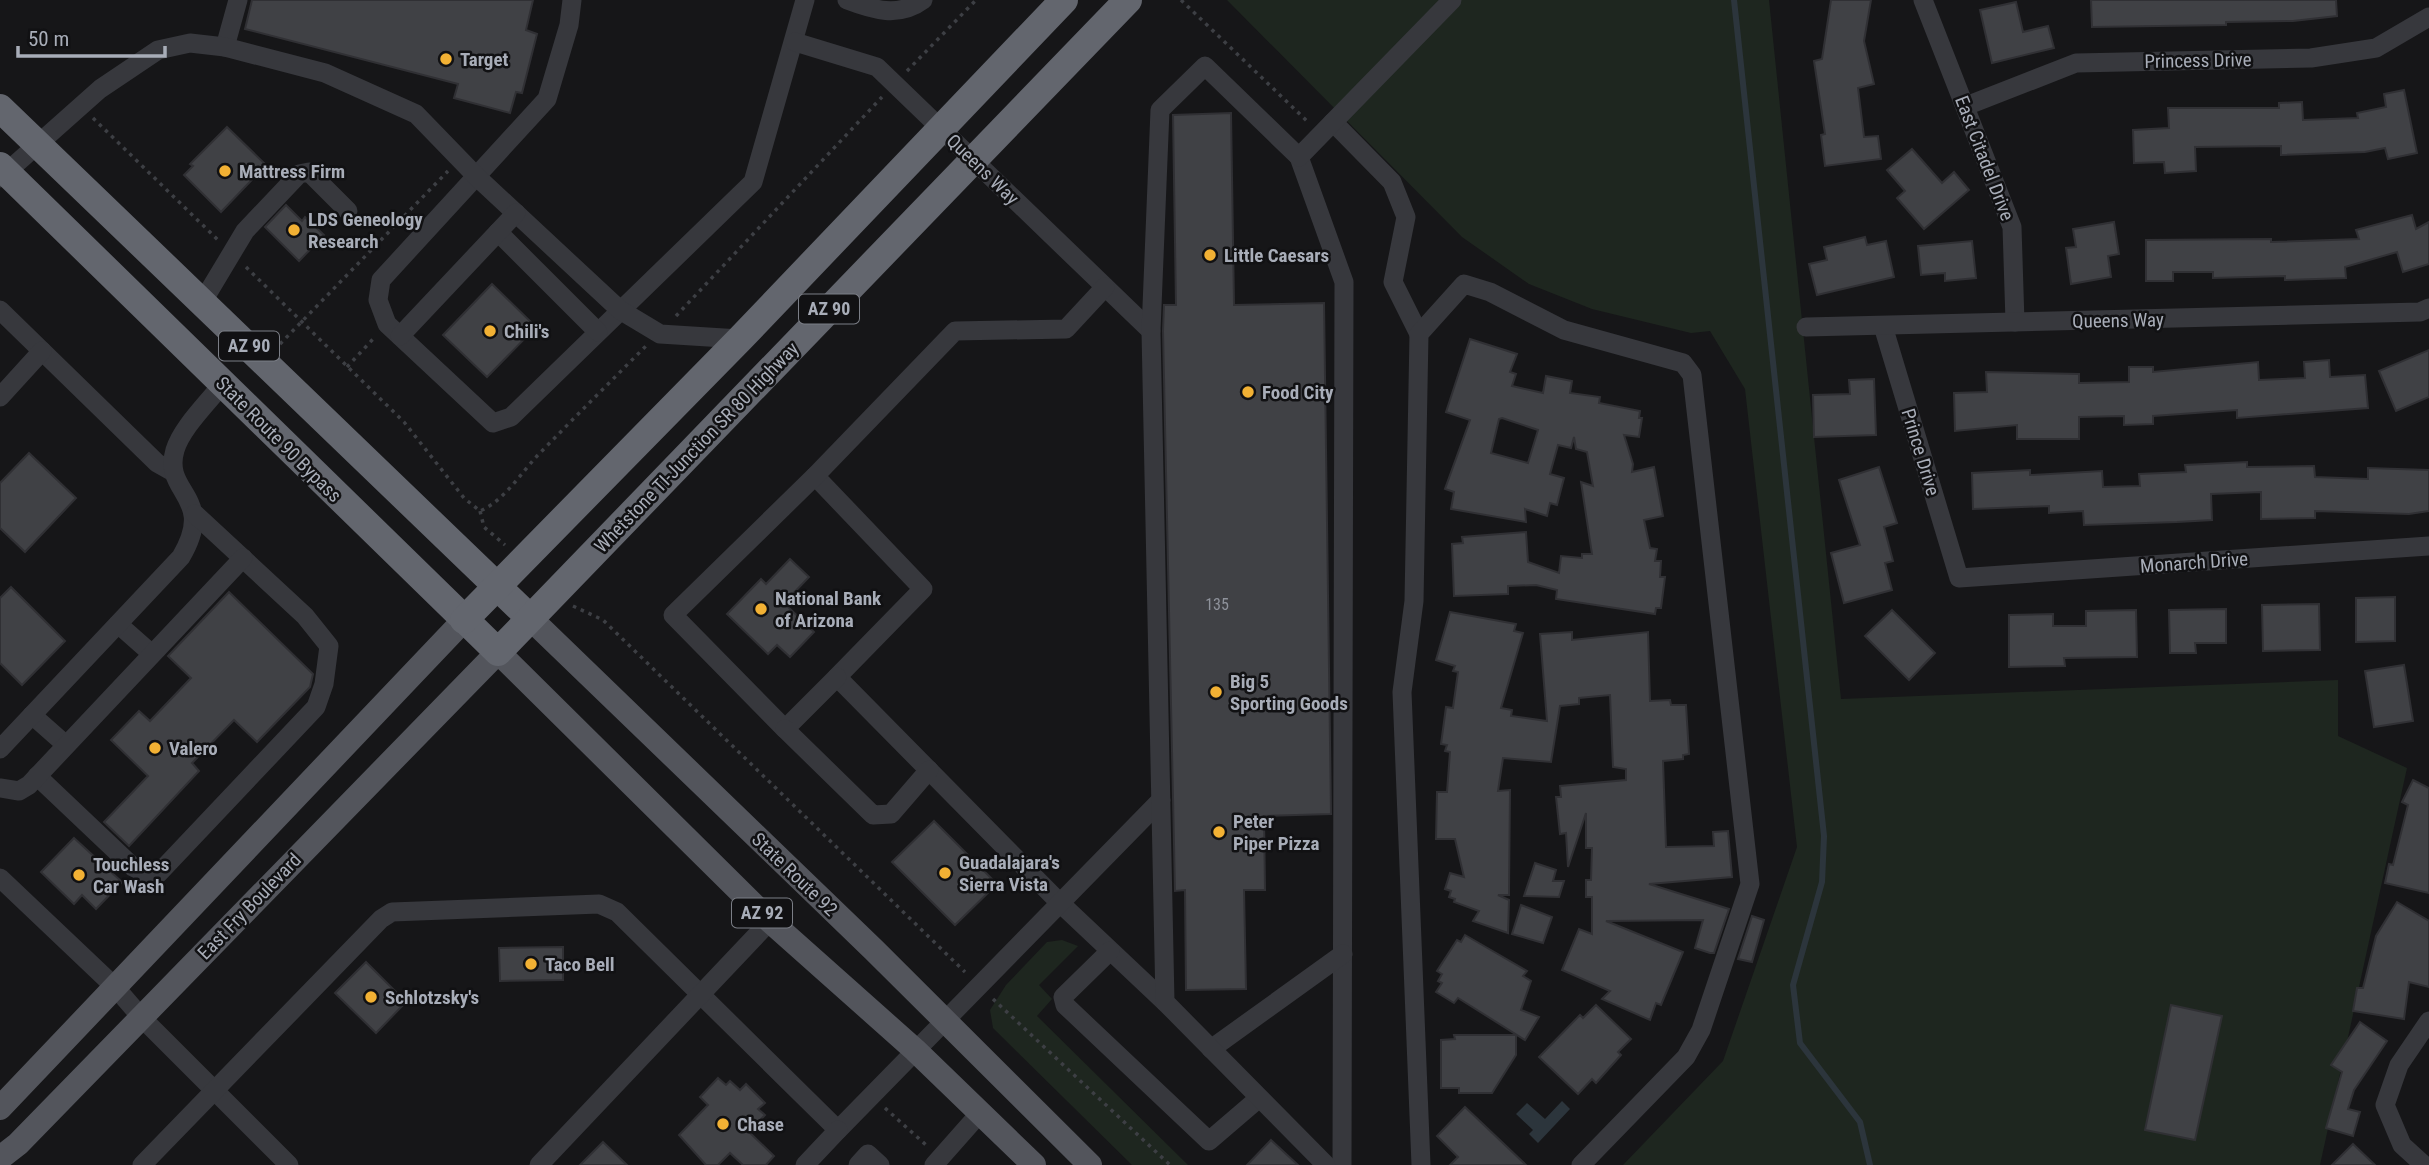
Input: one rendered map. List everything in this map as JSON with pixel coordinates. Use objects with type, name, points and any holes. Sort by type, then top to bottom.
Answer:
[{"type":"highway","name":"AZ 90","points":[[464,620],[740,339],[1064,0]]},
{"type":"highway","name":"Whetstone TI-Junction SR 80 Highway","points":[[498,652],[1128,0]]},
{"type":"highway","name":"AZ 90","points":[[0,108],[497,585]]},
{"type":"highway","name":"State Route 90 Bypass","points":[[2,172],[498,652]]},
{"type":"highway","name":"State Route 92","points":[[497,585],[530,618]]},
{"type":"main road","name":"State Route 92","points":[[530,618],[1090,1165]]},
{"type":"main road","name":"East Fry Boulevard","points":[[0,1108],[464,620]]},
{"type":"main road","name":"East Fry Boulevard","points":[[0,1158],[18,1144],[498,652]]},
{"type":"main road","name":"AZ 92","points":[[498,652],[770,921],[915,1050],[1034,1165]]},
{"type":"street","points":[[225,47],[238,0]]},
{"type":"street","points":[[572,0],[569,25],[547,99],[382,280],[378,300],[394,330],[493,423],[511,417],[753,182],[805,0]]},
{"type":"street","points":[[847,0],[892,12],[910,10],[923,0]]},
{"type":"street","points":[[1299,157],[1452,0]]},
{"type":"street","name":"East Citadel Drive","points":[[1923,0],[2012,227],[2015,322]]},
{"type":"street","name":"Princess Drive","points":[[1966,106],[2076,63],[2311,58],[2376,48],[2429,17]]},
{"type":"street","name":"Queens Way","points":[[794,42],[877,67],[1150,331]]},
{"type":"street","points":[[2,172],[100,89],[158,50],[190,43],[225,47],[325,73],[416,114],[461,157],[477,177],[620,310],[660,334],[740,339]]},
{"type":"street","points":[[1165,1002],[1150,331],[1160,110],[1205,66],[1299,157],[1344,282],[1342,1165]]},
{"type":"street","points":[[1327,128],[1392,182],[1406,217],[1393,282],[1419,334],[1415,601],[1402,692],[1420,1165]]},
{"type":"street","points":[[203,301],[245,231],[299,174],[309,172],[348,211]]},
{"type":"street","points":[[394,330],[516,213]]},
{"type":"street","points":[[498,232],[597,332]]},
{"type":"street","points":[[1419,334],[1464,284],[1490,292],[1564,330],[1684,363],[1692,375],[1750,884],[1701,1030],[1686,1057],[1581,1165]]},
{"type":"street","points":[[929,770],[891,814],[873,815],[673,615],[815,476],[955,331],[1066,329],[1105,287]]},
{"type":"street","name":"Queens Way","points":[[1806,327],[2420,312],[2429,308]]},
{"type":"street","points":[[0,310],[157,463],[173,472],[195,513],[305,615],[329,646],[324,684],[316,707],[158,874],[147,874],[133,867],[37,776]]},
{"type":"street","name":"Prince Drive","points":[[1883,327],[1959,578]]},
{"type":"street","points":[[0,396],[42,351]]},
{"type":"street","points":[[173,472],[175,449],[223,383]]},
{"type":"street","points":[[785,729],[923,589],[815,476]]},
{"type":"street","points":[[4,738],[32,715],[181,557],[193,537],[195,513]]},
{"type":"street","name":"Monarch Drive","points":[[1959,578],[2429,546]]},
{"type":"street","points":[[0,788],[19,792],[37,776],[243,558]]},
{"type":"street","points":[[118,624],[152,654]]},
{"type":"street","points":[[837,677],[1059,902],[1165,1002],[1326,1165]]},
{"type":"street","points":[[32,715],[66,744]]},
{"type":"street","points":[[805,1165],[1161,800]]},
{"type":"street","points":[[0,878],[116,988],[141,1017],[289,1165]]},
{"type":"street","points":[[142,1165],[344,956],[392,912],[599,904],[617,912],[838,1130]]},
{"type":"street","points":[[539,1165],[703,995],[770,921]]},
{"type":"street","points":[[1111,951],[1063,997],[1065,1005],[1209,1141],[1258,1099]]},
{"type":"street","points":[[1211,1049],[1343,954]]},
{"type":"street","points":[[2424,1165],[2402,1145],[2385,1105],[2399,1065],[2429,1021]]},
{"type":"street","points":[[938,1161],[980,1113]]},
{"type":"street","points":[[858,1165],[868,1154],[880,1165]]},
{"type":"path","points":[[1181,0],[1327,128]]},
{"type":"path","points":[[265,360],[461,157]]},
{"type":"path","points":[[346,367],[394,330]]},
{"type":"path","points":[[603,620],[979,985],[1170,1165]]},
{"type":"path","points":[[871,1095],[938,1161]]},
{"type":"shaded area","points":[[1227,0],[1769,0],[1841,699],[2338,680],[2338,736],[2407,768],[2320,1165],[1623,1165],[1723,1061],[1797,847],[1745,389],[1710,331],[1691,333],[1592,309],[1529,284],[1462,237]]},
{"type":"shaded area","points":[[1062,940],[1078,946],[1039,985],[1052,999],[1037,1016],[1188,1165],[1132,1165],[993,1028],[990,1010],[1006,985],[1047,942]]},
{"type":"shaded area","points":[[1562,1101],[1570,1109],[1538,1143],[1529,1134],[1533,1130],[1516,1114],[1527,1103],[1545,1119]]},
{"type":"building","name":"Target","points":[[252,0],[533,0],[526,30],[537,34],[522,93],[516,92],[510,113],[454,98],[458,84],[245,29]]},
{"type":"building","points":[[1831,0],[1871,0],[1864,41],[1874,84],[1858,88],[1864,137],[1878,136],[1881,159],[1825,166],[1821,135],[1825,134],[1814,61],[1822,59]]},
{"type":"building","points":[[2091,0],[2336,0],[2337,16],[2293,21],[2226,22],[2226,25],[2092,27]]},
{"type":"building","points":[[2016,2],[2023,32],[2048,26],[2054,48],[1992,63],[1980,10]]},
{"type":"building","points":[[2404,90],[2417,153],[2388,159],[2385,148],[2365,152],[2281,155],[2281,146],[2195,147],[2196,171],[2165,173],[2164,162],[2134,163],[2133,130],[2169,128],[2168,108],[2279,108],[2279,103],[2302,102],[2303,120],[2358,118],[2357,113],[2386,107],[2384,94]]},
{"type":"building","points":[[1231,113],[1234,305],[1324,303],[1331,814],[1264,816],[1265,890],[1244,890],[1246,989],[1186,990],[1185,890],[1175,891],[1163,331],[1164,305],[1176,305],[1173,115]]},
{"type":"building","name":"Mattress Firm","points":[[227,127],[266,165],[221,212],[184,175],[193,166],[190,164]]},
{"type":"building","points":[[1912,149],[1942,183],[1954,172],[1969,190],[1924,229],[1897,198],[1905,191],[1887,170]]},
{"type":"building","name":"LDS Geneology Research","points":[[286,205],[302,221],[305,217],[324,235],[299,261],[265,227]]},
{"type":"building","points":[[2412,215],[2416,229],[2429,222],[2429,264],[2403,272],[2397,252],[2345,267],[2346,278],[2213,278],[2213,272],[2173,272],[2173,281],[2146,281],[2146,240],[2271,239],[2271,242],[2359,239],[2356,230]]},
{"type":"building","points":[[2114,222],[2119,254],[2108,256],[2111,277],[2071,284],[2066,248],[2076,247],[2073,229]]},
{"type":"building","points":[[1865,237],[1867,245],[1886,241],[1894,277],[1817,295],[1809,264],[1827,260],[1824,247]]},
{"type":"building","points":[[1972,241],[1976,278],[1945,281],[1945,273],[1921,275],[1918,246]]},
{"type":"building","name":"Chili's","points":[[492,284],[536,327],[487,377],[443,335]]},
{"type":"building","points":[[1470,339],[1517,354],[1510,372],[1516,374],[1512,386],[1543,393],[1546,376],[1572,381],[1570,393],[1600,397],[1599,403],[1640,411],[1639,418],[1642,418],[1639,437],[1624,435],[1633,464],[1632,472],[1654,467],[1663,516],[1644,520],[1650,548],[1657,549],[1655,561],[1661,561],[1660,577],[1665,577],[1661,608],[1656,608],[1655,614],[1556,599],[1557,590],[1536,585],[1508,586],[1508,594],[1454,596],[1452,544],[1463,543],[1462,537],[1526,532],[1528,562],[1559,573],[1561,556],[1582,558],[1582,554],[1592,554],[1581,482],[1593,486],[1587,452],[1576,449],[1574,437],[1571,448],[1558,445],[1550,474],[1564,478],[1557,505],[1550,503],[1547,516],[1525,509],[1526,522],[1451,509],[1454,492],[1445,489],[1470,420],[1446,412]],"holes":[[[1499,419],[1538,430],[1528,463],[1491,453]]]},
{"type":"building","points":[[2429,350],[2429,397],[2396,411],[2379,371]]},
{"type":"building","points":[[2329,360],[2330,377],[2365,375],[2368,408],[2237,418],[2237,410],[2153,416],[2153,424],[2124,425],[2124,416],[2079,417],[2079,439],[2017,439],[2017,425],[1955,431],[1954,393],[1987,392],[1986,372],[2079,374],[2079,383],[2129,382],[2129,367],[2153,367],[2153,372],[2258,362],[2259,380],[2305,378],[2304,362]]},
{"type":"building","points":[[1874,379],[1876,435],[1814,437],[1813,395],[1850,394],[1849,380]]},
{"type":"building","points":[[29,453],[76,498],[25,552],[0,528],[0,483]]},
{"type":"building","points":[[2247,462],[2247,467],[2314,466],[2315,477],[2368,479],[2368,468],[2429,470],[2429,511],[2409,514],[2315,511],[2315,518],[2261,519],[2261,492],[2211,494],[2212,520],[2084,525],[2083,511],[2049,513],[2049,506],[1973,509],[1972,473],[2030,470],[2030,475],[2102,471],[2103,487],[2140,486],[2139,474],[2186,472],[2185,465]]},
{"type":"building","points":[[1879,467],[1897,523],[1884,527],[1893,561],[1885,563],[1892,590],[1844,603],[1831,553],[1860,545],[1839,480]]},
{"type":"building","name":"National Bank of Arizona","points":[[790,559],[809,577],[784,603],[814,632],[790,657],[777,645],[768,654],[727,614],[761,579],[766,584]]},
{"type":"building","points":[[11,587],[65,641],[22,685],[0,663],[0,598]]},
{"type":"building","name":"Valero","points":[[229,592],[313,674],[310,687],[257,742],[234,720],[192,763],[199,771],[129,846],[104,822],[148,776],[111,740],[139,711],[150,721],[191,678],[168,656]]},
{"type":"building","points":[[2395,597],[2395,641],[2356,642],[2356,598]]},
{"type":"building","points":[[2319,604],[2320,650],[2263,651],[2262,605]]},
{"type":"building","points":[[2226,609],[2226,643],[2195,643],[2196,653],[2170,653],[2169,610]]},
{"type":"building","points":[[1892,610],[1935,653],[1909,680],[1865,636]]},
{"type":"building","points":[[2136,610],[2137,657],[2064,658],[2065,666],[2009,667],[2009,615],[2053,614],[2053,626],[2086,626],[2086,611]]},
{"type":"building","points":[[1450,612],[1516,624],[1514,631],[1523,633],[1501,708],[1512,710],[1511,716],[1547,721],[1540,634],[1572,632],[1572,640],[1648,632],[1650,701],[1670,700],[1671,705],[1686,705],[1689,754],[1683,755],[1683,759],[1663,761],[1666,847],[1714,846],[1713,832],[1728,831],[1732,877],[1649,884],[1729,909],[1714,953],[1695,948],[1703,920],[1606,921],[1683,952],[1661,1005],[1656,1003],[1650,1020],[1602,999],[1610,991],[1562,970],[1579,929],[1592,934],[1592,897],[1586,897],[1586,880],[1591,880],[1592,848],[1586,848],[1586,813],[1568,867],[1566,833],[1560,834],[1556,797],[1561,797],[1560,786],[1626,780],[1626,769],[1613,767],[1610,695],[1579,698],[1579,704],[1560,706],[1551,762],[1503,758],[1498,791],[1510,790],[1509,895],[1498,895],[1509,900],[1508,933],[1473,921],[1479,911],[1454,902],[1455,899],[1449,897],[1451,891],[1445,889],[1450,873],[1464,877],[1455,839],[1436,839],[1437,792],[1447,792],[1450,752],[1445,751],[1447,745],[1441,744],[1446,707],[1453,708],[1458,672],[1453,671],[1455,666],[1436,660]]},
{"type":"building","points":[[2404,665],[2413,721],[2374,727],[2365,671]]},
{"type":"building","points":[[2413,780],[2429,788],[2429,893],[2385,883],[2389,864],[2393,865],[2408,805],[2402,802]]},
{"type":"building","name":"Guadalajara's Sierra Vista","points":[[934,821],[997,884],[955,925],[892,862]]},
{"type":"building","name":"Touchless Car Wash","points":[[74,838],[122,882],[96,909],[82,895],[74,904],[41,872]]},
{"type":"building","points":[[1535,863],[1556,870],[1553,881],[1564,881],[1559,897],[1524,896]]},
{"type":"building","points":[[2397,902],[2429,921],[2429,987],[2409,982],[2404,1019],[2353,1011],[2357,988],[2363,988],[2376,936]]},
{"type":"building","points":[[1521,905],[1552,917],[1543,943],[1512,934]]},
{"type":"building","points":[[1752,916],[1764,920],[1752,962],[1738,959]]},
{"type":"building","points":[[1465,935],[1527,971],[1523,976],[1531,981],[1521,1010],[1539,1017],[1525,1040],[1458,998],[1454,1003],[1436,992],[1442,983],[1438,981],[1442,974],[1437,971],[1457,940],[1461,942]]},
{"type":"building","name":"Taco Bell","points":[[563,947],[563,980],[500,981],[499,948]]},
{"type":"building","name":"Schlotzsky's","points":[[366,962],[406,1002],[376,1033],[335,993]]},
{"type":"building","points":[[1596,1005],[1631,1039],[1618,1052],[1621,1055],[1596,1083],[1592,1079],[1578,1094],[1539,1057],[1580,1015],[1583,1018]]},
{"type":"building","points":[[2171,1005],[2222,1016],[2195,1140],[2145,1130]]},
{"type":"building","points":[[2360,1022],[2387,1041],[2354,1090],[2348,1109],[2360,1112],[2353,1136],[2326,1128],[2342,1072],[2331,1065]]},
{"type":"building","points":[[1454,1035],[1516,1035],[1516,1055],[1492,1093],[1459,1093],[1459,1088],[1441,1088],[1441,1040],[1455,1039]]},
{"type":"building","name":"Chase","points":[[718,1078],[726,1085],[730,1081],[740,1090],[746,1084],[765,1103],[758,1109],[765,1115],[749,1132],[774,1156],[766,1165],[743,1165],[730,1153],[718,1165],[706,1165],[679,1135],[708,1105],[700,1097]]},
{"type":"building","points":[[1465,1107],[1526,1165],[1450,1165],[1458,1157],[1437,1136]]},
{"type":"building","points":[[1271,1140],[1298,1165],[1247,1165]]},
{"type":"building","points":[[603,1142],[627,1165],[580,1165]]},
{"type":"building","points":[[2353,1144],[2375,1165],[2332,1165]]},
{"type":"waterway","points":[[1734,0],[1824,836],[1822,882],[1793,985],[1800,1043],[1860,1122],[1870,1165]]},
{"type":"place","name":"Target","points":[[446,59]]},
{"type":"place","name":"Mattress Firm","points":[[225,171]]},
{"type":"place","name":"LDS Geneology Research","points":[[294,230]]},
{"type":"place","name":"Little Caesars","points":[[1210,255]]},
{"type":"place","name":"Chili's","points":[[490,331]]},
{"type":"place","name":"Food City","points":[[1248,392]]},
{"type":"place","name":"National Bank of Arizona","points":[[761,609]]},
{"type":"place","name":"Big 5 Sporting Goods","points":[[1216,692]]},
{"type":"place","name":"Valero","points":[[155,748]]},
{"type":"place","name":"Peter Piper Pizza","points":[[1219,832]]},
{"type":"place","name":"Guadalajara's Sierra Vista","points":[[945,873]]},
{"type":"place","name":"Touchless Car Wash","points":[[79,875]]},
{"type":"place","name":"Taco Bell","points":[[531,964]]},
{"type":"place","name":"Schlotzsky's","points":[[371,997]]},
{"type":"place","name":"Chase","points":[[723,1124]]}]
